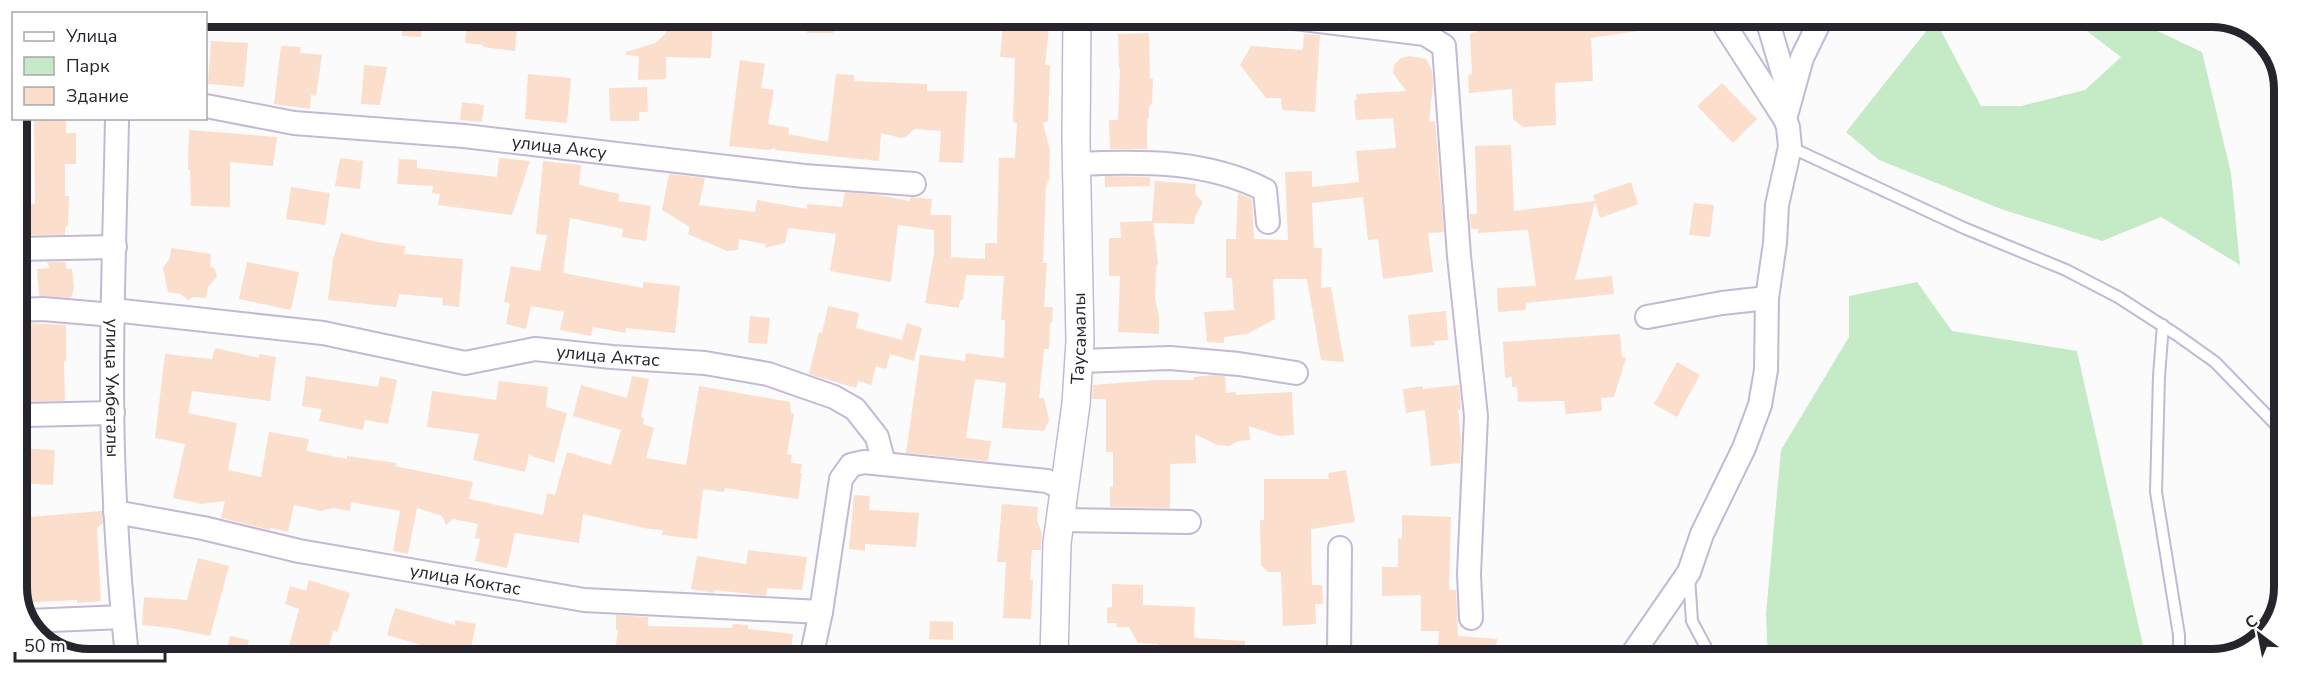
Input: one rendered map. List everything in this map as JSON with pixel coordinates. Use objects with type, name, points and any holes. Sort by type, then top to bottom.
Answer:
[{"type":"street","name":"Таусамалы","points":[[1054,649],[1057,543],[1076,404],[1079,362],[1077,27]]},
{"type":"street","points":[[1368,27],[1425,34],[1444,46],[1459,256],[1476,416],[1469,574],[1471,618]]},
{"type":"street","points":[[1726,27],[1760,80],[1788,108]]},
{"type":"street","points":[[1636,649],[1689,572],[1702,534],[1744,448],[1760,405],[1766,370],[1767,298],[1775,243],[1777,205],[1790,147],[1788,108],[1769,27]]},
{"type":"street","points":[[1803,58],[1804,27]]},
{"type":"street","points":[[1788,108],[1803,58],[1817,27]]},
{"type":"street","name":"улица Аксу","points":[[207,106],[294,123],[464,136],[804,176],[914,184]]},
{"type":"street","name":"улица Умбеталы","points":[[117,120],[113,414],[115,512],[126,649]]},
{"type":"street","points":[[1077,164],[1131,162],[1174,165],[1196,167],[1242,178],[1265,190],[1268,222]]},
{"type":"street","points":[[27,249],[115,247]]},
{"type":"street","points":[[1647,317],[1722,303],[1767,298]]},
{"type":"street","name":"улица Актас","points":[[27,310],[113,313],[323,333],[465,363],[536,349],[705,363],[768,374],[834,397],[855,409],[877,437],[884,464]]},
{"type":"street","points":[[1079,362],[1170,358],[1239,364],[1296,373]]},
{"type":"street","points":[[27,415],[113,414]]},
{"type":"street","points":[[813,649],[821,612],[841,479],[851,465],[864,462],[1047,482],[1064,489]]},
{"type":"street","name":"улица Коктас","points":[[115,512],[203,528],[299,550],[584,600],[821,612]]},
{"type":"street","points":[[1060,520],[1189,522]]},
{"type":"street","points":[[1339,649],[1340,548]]},
{"type":"street","points":[[37,621],[123,617]]},
{"type":"lane","points":[[1790,147],[1954,224],[2066,270],[2118,297],[2215,362],[2274,423]]},
{"type":"lane","points":[[2163,325],[2159,376],[2156,492],[2180,649]]},
{"type":"lane","points":[[1689,572],[1692,621],[1707,649]]},
{"type":"green space","points":[[1929,27],[1939,27],[1981,106],[2021,106],[2085,90],[2121,57],[2082,27],[2149,27],[2202,52],[2231,173],[2240,265],[2161,217],[2102,241],[2001,209],[1879,160],[1846,132]]},
{"type":"green space","points":[[1917,282],[1952,331],[2077,351],[2144,649],[1768,649],[1766,614],[1781,450],[1849,337],[1849,296]]},
{"type":"building","points":[[402,27],[422,27],[421,37],[402,36]]},
{"type":"building","points":[[466,27],[517,27],[515,51],[465,43]]},
{"type":"building","points":[[690,27],[713,27],[711,58],[666,57],[666,79],[638,80],[639,56],[626,55],[626,52],[655,43],[665,34],[665,40],[666,29],[690,30]]},
{"type":"building","points":[[807,27],[833,27],[833,33],[807,33]]},
{"type":"building","points":[[1003,27],[1049,27],[1045,65],[1050,65],[1048,121],[1043,123],[1050,150],[1043,263],[1047,263],[1044,307],[1053,307],[1049,349],[1044,349],[1039,398],[1044,398],[1049,420],[1044,431],[1002,428],[1006,383],[975,379],[966,438],[991,441],[988,461],[906,453],[920,355],[965,361],[966,353],[1004,358],[1005,320],[1001,320],[1004,276],[966,275],[963,299],[960,301],[959,308],[925,303],[934,253],[934,230],[898,225],[891,282],[830,271],[836,234],[788,228],[785,243],[765,248],[766,244],[739,239],[738,250],[727,251],[688,234],[690,227],[662,210],[669,174],[705,178],[699,205],[755,212],[757,200],[807,209],[807,204],[842,207],[845,192],[910,201],[910,197],[932,199],[930,215],[951,215],[951,257],[985,259],[985,243],[997,243],[999,158],[1015,158],[1017,123],[1013,122],[1015,58],[1000,57]]},
{"type":"building","points":[[1477,27],[1637,27],[1637,31],[1591,38],[1593,81],[1555,83],[1556,125],[1523,127],[1513,119],[1512,89],[1469,93],[1468,75],[1472,74],[1470,33],[1477,32]]},
{"type":"building","points":[[1149,33],[1150,79],[1153,79],[1152,103],[1149,106],[1149,118],[1147,118],[1147,149],[1110,149],[1109,120],[1118,120],[1120,69],[1118,34]]},
{"type":"building","points":[[1304,34],[1320,35],[1315,112],[1282,110],[1281,98],[1266,98],[1240,65],[1251,46],[1303,50]]},
{"type":"building","points":[[211,41],[248,43],[244,87],[208,84]]},
{"type":"building","points":[[281,46],[301,47],[300,53],[322,55],[316,96],[311,95],[310,109],[274,104]]},
{"type":"building","points":[[1410,56],[1426,59],[1432,70],[1433,85],[1429,122],[1435,121],[1444,232],[1428,233],[1433,272],[1383,279],[1378,239],[1368,240],[1363,197],[1312,203],[1314,248],[1322,248],[1321,288],[1331,287],[1344,362],[1321,360],[1307,279],[1273,279],[1275,319],[1247,334],[1224,337],[1224,343],[1207,342],[1204,312],[1234,310],[1232,278],[1226,278],[1226,239],[1236,239],[1238,193],[1252,199],[1254,239],[1288,240],[1285,172],[1312,171],[1312,187],[1359,182],[1356,151],[1396,148],[1393,118],[1356,120],[1354,100],[1357,100],[1356,94],[1406,91],[1393,73],[1394,65],[1401,58]]},
{"type":"building","points":[[740,60],[765,64],[761,88],[774,90],[768,124],[789,128],[788,134],[828,142],[836,74],[854,75],[854,81],[927,84],[927,91],[967,91],[963,163],[939,162],[941,131],[914,129],[901,138],[881,133],[879,161],[775,150],[775,148],[768,150],[729,146]]},
{"type":"building","points":[[364,65],[387,67],[380,105],[361,104]]},
{"type":"building","points":[[528,74],[571,78],[567,123],[525,119]]},
{"type":"building","points":[[1722,83],[1757,119],[1733,143],[1697,106]]},
{"type":"building","points":[[647,87],[648,112],[639,112],[639,121],[610,121],[609,88]]},
{"type":"building","points":[[462,102],[484,105],[482,122],[460,120]]},
{"type":"building","points":[[34,120],[66,120],[66,133],[76,133],[76,164],[65,164],[65,196],[69,196],[68,225],[65,228],[65,235],[27,235],[27,204],[35,204]]},
{"type":"building","points":[[189,130],[277,137],[273,166],[230,162],[230,207],[191,206],[190,170],[188,170]]},
{"type":"building","points":[[1511,145],[1514,211],[1595,201],[1593,195],[1631,182],[1638,204],[1600,218],[1595,202],[1575,280],[1612,276],[1614,294],[1526,303],[1526,310],[1498,312],[1497,288],[1536,286],[1528,230],[1478,233],[1478,229],[1471,229],[1470,214],[1477,214],[1475,146]]},
{"type":"building","points":[[340,158],[363,161],[360,189],[335,186]]},
{"type":"building","points":[[499,158],[530,161],[512,215],[438,205],[440,194],[432,193],[433,186],[397,184],[399,159],[417,160],[417,168],[497,177]]},
{"type":"building","points":[[543,161],[581,165],[579,185],[619,194],[618,201],[651,206],[646,241],[622,237],[623,229],[570,218],[563,273],[643,288],[643,282],[680,286],[675,333],[626,328],[626,333],[593,327],[591,336],[560,330],[564,312],[531,306],[526,329],[506,324],[510,303],[504,302],[511,266],[540,271],[547,235],[536,234]]},
{"type":"building","points":[[1105,176],[1150,177],[1150,186],[1105,187]]},
{"type":"building","points":[[1155,181],[1196,184],[1195,194],[1203,202],[1194,224],[1153,223],[1158,263],[1155,298],[1159,316],[1159,334],[1118,332],[1120,276],[1109,276],[1109,238],[1121,238],[1120,222],[1152,221]]},
{"type":"building","points":[[291,187],[330,193],[325,225],[286,219]]},
{"type":"building","points":[[1694,203],[1714,205],[1710,237],[1689,235]]},
{"type":"building","points":[[341,233],[405,246],[404,254],[463,259],[459,307],[442,305],[443,298],[399,294],[396,307],[328,300],[333,259]]},
{"type":"building","points":[[171,248],[211,254],[210,266],[215,269],[217,277],[208,287],[206,298],[193,297],[188,300],[181,294],[168,292],[163,268],[170,258]]},
{"type":"building","points":[[47,262],[66,262],[66,269],[72,269],[74,289],[71,298],[39,296],[37,269],[50,268]]},
{"type":"building","points":[[247,262],[299,272],[291,310],[239,299]]},
{"type":"building","points":[[828,306],[859,313],[856,328],[902,340],[907,323],[922,328],[914,361],[890,354],[886,369],[876,366],[871,385],[858,381],[856,388],[809,374]]},
{"type":"building","points":[[1446,311],[1448,340],[1434,341],[1435,345],[1411,347],[1408,315]]},
{"type":"building","points":[[750,316],[770,318],[767,344],[748,343]]},
{"type":"building","points":[[27,323],[66,325],[65,401],[27,402]]},
{"type":"building","points":[[1620,334],[1622,357],[1626,358],[1614,397],[1601,398],[1602,411],[1566,414],[1564,401],[1518,402],[1517,387],[1512,387],[1512,377],[1505,378],[1503,342]]},
{"type":"building","points":[[215,348],[259,358],[259,354],[276,357],[270,401],[192,391],[188,413],[237,423],[228,470],[261,477],[269,432],[309,439],[306,451],[347,459],[347,456],[396,463],[395,466],[473,482],[469,499],[543,515],[547,493],[555,495],[567,452],[611,465],[621,430],[573,416],[581,385],[627,398],[632,376],[649,379],[641,417],[644,418],[643,424],[654,428],[646,458],[686,465],[699,386],[790,402],[791,413],[794,414],[787,454],[792,455],[791,463],[802,464],[798,499],[725,488],[724,492],[703,489],[697,539],[662,535],[663,530],[583,514],[579,543],[515,533],[507,568],[475,561],[480,539],[475,538],[478,524],[453,519],[446,525],[442,516],[417,508],[408,554],[393,551],[400,511],[351,502],[350,511],[333,508],[321,511],[294,505],[288,532],[221,518],[225,501],[202,504],[173,498],[185,444],[155,438],[165,354],[212,359]]},
{"type":"building","points":[[1677,362],[1700,375],[1677,417],[1654,404]]},
{"type":"building","points":[[306,376],[378,387],[380,376],[397,380],[388,424],[365,420],[363,430],[319,421],[322,409],[302,406]]},
{"type":"building","points":[[1225,376],[1226,393],[1236,392],[1236,395],[1292,392],[1294,435],[1279,436],[1249,426],[1250,440],[1238,441],[1229,446],[1217,445],[1195,434],[1196,463],[1170,464],[1170,508],[1110,507],[1110,487],[1113,487],[1113,452],[1106,452],[1106,399],[1092,399],[1093,385],[1157,380],[1194,380],[1194,377]]},
{"type":"building","points":[[499,381],[548,387],[546,407],[567,413],[554,463],[529,455],[525,472],[473,460],[479,434],[427,427],[432,391],[496,400]]},
{"type":"building","points":[[1459,385],[1460,463],[1431,466],[1425,410],[1406,413],[1403,389]]},
{"type":"building","points":[[27,449],[55,450],[53,485],[27,484]]},
{"type":"building","points":[[1346,470],[1355,522],[1311,529],[1312,585],[1322,585],[1323,604],[1315,604],[1316,624],[1283,626],[1281,572],[1268,572],[1261,565],[1260,520],[1264,520],[1264,479],[1329,479],[1328,473]]},
{"type":"building","points":[[854,495],[870,496],[869,510],[919,513],[916,547],[865,544],[865,551],[849,549]]},
{"type":"building","points":[[1002,504],[1038,507],[1037,520],[1042,534],[1041,550],[1032,550],[1031,619],[1003,618],[1006,562],[997,562]]},
{"type":"building","points":[[102,511],[103,523],[97,528],[101,601],[29,603],[27,517]]},
{"type":"building","points":[[1402,515],[1451,517],[1449,590],[1456,590],[1458,636],[1497,639],[1496,649],[1438,649],[1439,631],[1421,631],[1421,595],[1382,596],[1382,567],[1398,567],[1398,538],[1402,539]]},
{"type":"building","points":[[748,550],[807,557],[802,590],[767,588],[766,596],[715,590],[714,593],[691,589],[697,556],[746,564]]},
{"type":"building","points":[[198,558],[229,566],[210,636],[142,625],[144,597],[187,600]]},
{"type":"building","points":[[309,580],[350,593],[337,632],[333,631],[328,649],[288,649],[299,609],[285,604],[290,586],[306,591]]},
{"type":"building","points":[[1112,584],[1143,585],[1143,605],[1195,607],[1194,638],[1245,641],[1245,649],[1158,649],[1158,644],[1138,643],[1129,627],[1116,627],[1117,623],[1107,623],[1107,608],[1112,607]]},
{"type":"building","points":[[395,608],[455,625],[455,620],[476,624],[471,649],[435,649],[387,635]]},
{"type":"building","points":[[616,615],[648,617],[648,626],[732,628],[733,624],[748,625],[748,629],[793,634],[791,649],[615,649],[618,630],[616,630]]},
{"type":"building","points":[[930,621],[953,622],[953,640],[929,639]]},
{"type":"building","points":[[230,636],[249,640],[247,649],[227,649]]}]
